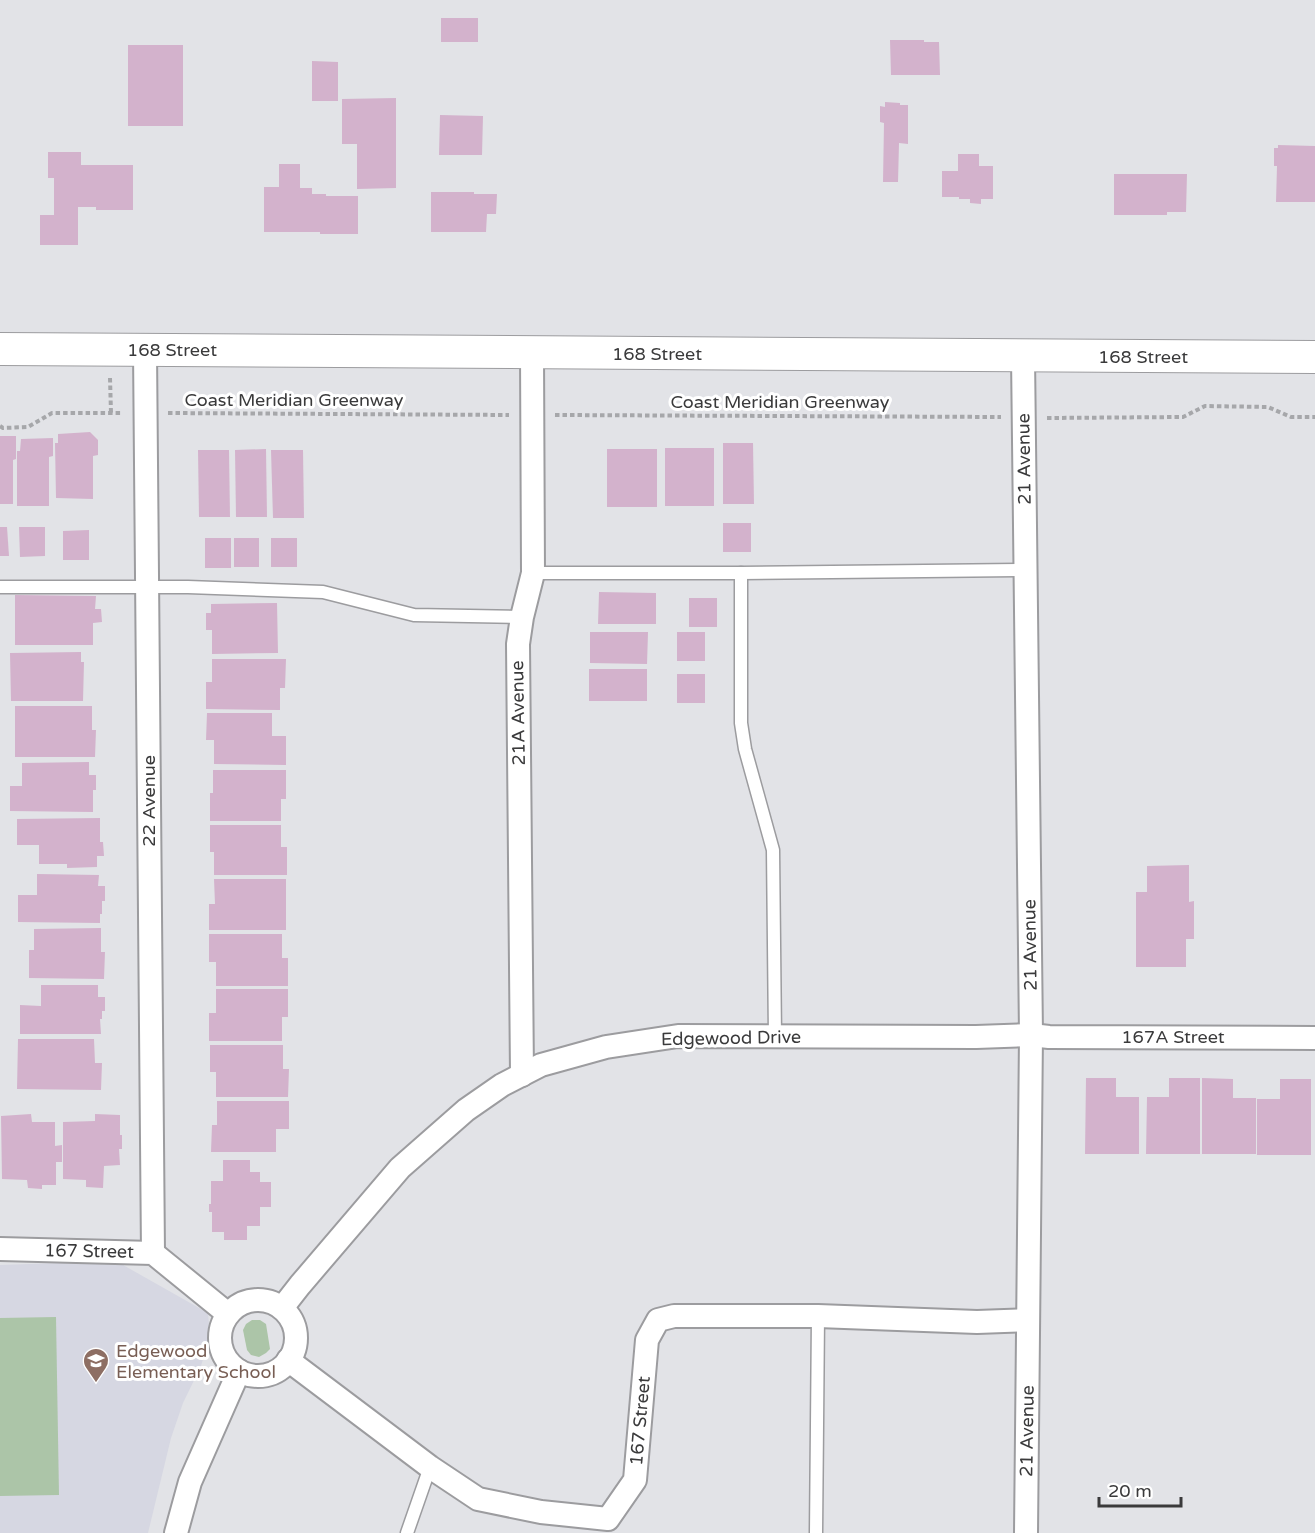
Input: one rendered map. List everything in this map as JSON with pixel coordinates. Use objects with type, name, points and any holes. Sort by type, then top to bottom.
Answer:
[{"type":"main road","name":"168 Street","points":[[0,350],[1315,357]]},
{"type":"street","name":"22 Avenue","points":[[145,350],[153,1253]]},
{"type":"street","name":"21A Avenue","points":[[522,1075],[518,644],[522,616],[533,573],[532,353]]},
{"type":"street","name":"21 Avenue","points":[[1023,356],[1031,1035],[1026,1533]]},
{"type":"street","name":"Edgewood Drive","points":[[282,1308],[400,1168],[466,1110],[502,1085],[541,1065],[606,1047],[678,1036],[976,1037],[1031,1035]]},
{"type":"street","name":"167A Street","points":[[1031,1035],[1049,1037],[1315,1038]]},
{"type":"street","name":"167 Street","points":[[0,1249],[153,1253],[228,1314]]},
{"type":"street","points":[[248,1301],[271,1302],[282,1308],[294,1327],[295,1338],[293,1350],[281,1368],[260,1376],[249,1375],[229,1363],[222,1351],[220,1338],[222,1325],[228,1314],[237,1306],[248,1301]]},
{"type":"street","name":"167 Street","points":[[288,1360],[430,1467],[478,1499],[608,1526],[635,1480],[647,1340],[658,1320],[674,1316],[818,1316],[977,1322],[1028,1320]]},
{"type":"street","points":[[176,1533],[190,1482],[239,1371]]},
{"type":"lane","points":[[533,573],[1026,570]]},
{"type":"lane","points":[[741,573],[741,723],[773,850],[775,1037]]},
{"type":"lane","points":[[0,587],[188,587],[323,591],[414,615],[522,616]]},
{"type":"lane","points":[[816,1533],[818,1316]]},
{"type":"lane","points":[[407,1533],[430,1467]]},
{"type":"path","points":[[1047,418],[1183,417],[1205,406],[1268,407],[1291,417],[1315,417]]},
{"type":"path","points":[[0,426],[3,428],[28,427],[52,413],[126,412]]},
{"type":"path","name":"Coast Meridian Greenway","points":[[161,412],[497,416]]},
{"type":"path","name":"Coast Meridian Greenway","points":[[562,415],[998,417]]},
{"type":"shaded area","name":"Edgewood Elementary School","points":[[116,1261],[208,1313],[210,1336],[201,1366],[183,1403],[171,1438],[148,1533],[0,1533],[0,1265]]},
{"type":"green space","points":[[56,1317],[59,1495],[0,1496],[0,1318]]},
{"type":"green space","points":[[252,1320],[260,1320],[266,1324],[270,1349],[259,1357],[251,1355],[247,1350],[243,1330]]},
{"type":"building","points":[[441,18],[478,18],[478,42],[441,42]]},
{"type":"building","points":[[890,40],[939,42],[940,75],[891,75]]},
{"type":"building","points":[[128,45],[183,45],[183,126],[128,126]]},
{"type":"building","points":[[312,61],[338,62],[338,101],[312,101]]},
{"type":"building","points":[[396,98],[396,188],[357,189],[357,144],[342,144],[342,99]]},
{"type":"building","points":[[885,102],[908,105],[908,144],[899,143],[898,182],[883,182],[884,123],[880,122],[880,106],[885,107]]},
{"type":"building","points":[[440,115],[483,116],[482,155],[439,155]]},
{"type":"building","points":[[1278,145],[1315,146],[1315,202],[1276,202],[1277,166],[1274,166],[1274,148],[1278,148]]},
{"type":"building","points":[[48,152],[81,152],[81,165],[133,165],[133,210],[96,210],[96,207],[78,207],[78,245],[40,245],[40,215],[54,215],[54,178],[48,178]]},
{"type":"building","points":[[958,154],[979,154],[979,166],[993,166],[993,199],[981,199],[981,204],[970,203],[970,199],[959,199],[959,197],[942,197],[942,171],[958,171]]},
{"type":"building","points":[[279,164],[300,164],[300,188],[312,188],[312,194],[358,196],[358,234],[264,232],[264,187],[279,187]]},
{"type":"building","points":[[1114,174],[1187,174],[1186,212],[1167,212],[1167,215],[1114,215]]},
{"type":"building","points":[[431,192],[497,194],[496,214],[487,214],[486,232],[431,232]]},
{"type":"building","points":[[90,432],[98,440],[98,455],[93,456],[93,499],[56,498],[55,443],[58,443],[58,434]]},
{"type":"building","points":[[0,436],[16,436],[16,459],[13,460],[13,504],[0,504]]},
{"type":"building","points":[[53,438],[53,456],[49,457],[49,506],[17,506],[17,451],[20,451],[21,439]]},
{"type":"building","points":[[723,443],[753,443],[754,504],[723,504]]},
{"type":"building","points":[[665,448],[714,448],[714,506],[665,506]]},
{"type":"building","points":[[266,449],[267,517],[236,517],[235,450]]},
{"type":"building","points":[[607,449],[657,449],[657,507],[607,507]]},
{"type":"building","points":[[198,450],[229,450],[230,517],[199,517]]},
{"type":"building","points":[[271,450],[303,450],[304,518],[273,518]]},
{"type":"building","points":[[723,523],[751,523],[751,552],[723,552]]},
{"type":"building","points":[[0,527],[7,527],[9,556],[0,556]]},
{"type":"building","points":[[19,527],[45,527],[45,556],[20,557]]},
{"type":"building","points":[[89,530],[89,560],[63,560],[63,531]]},
{"type":"building","points":[[205,538],[231,538],[231,568],[205,568]]},
{"type":"building","points":[[234,538],[259,538],[259,567],[234,567]]},
{"type":"building","points":[[271,538],[297,538],[297,567],[271,567]]},
{"type":"building","points":[[599,592],[656,593],[656,624],[598,624]]},
{"type":"building","points":[[15,595],[96,596],[95,609],[101,609],[102,622],[93,623],[93,645],[15,645]]},
{"type":"building","points":[[689,598],[717,598],[717,627],[689,627]]},
{"type":"building","points":[[277,603],[278,653],[212,654],[212,630],[206,630],[206,613],[211,613],[211,604]]},
{"type":"building","points":[[590,632],[648,632],[647,664],[590,663]]},
{"type":"building","points":[[677,632],[705,632],[705,661],[677,661]]},
{"type":"building","points":[[81,652],[81,662],[84,662],[83,701],[11,701],[10,653]]},
{"type":"building","points":[[212,659],[286,659],[285,688],[280,688],[280,710],[206,709],[206,682],[212,682]]},
{"type":"building","points":[[589,669],[647,669],[647,701],[589,701]]},
{"type":"building","points":[[677,674],[705,674],[705,703],[677,703]]},
{"type":"building","points":[[15,706],[92,706],[92,730],[96,730],[95,757],[15,757]]},
{"type":"building","points":[[207,713],[272,713],[272,736],[286,736],[286,765],[214,764],[214,740],[206,740]]},
{"type":"building","points":[[89,762],[89,775],[96,775],[93,812],[10,811],[10,786],[22,786],[22,763]]},
{"type":"building","points":[[213,770],[286,770],[286,799],[281,799],[281,821],[210,821]]},
{"type":"building","points":[[100,818],[100,842],[103,842],[104,856],[97,856],[97,867],[67,868],[67,864],[39,864],[39,845],[17,845],[17,819]]},
{"type":"building","points":[[210,825],[281,825],[281,847],[287,847],[287,875],[214,875],[214,852],[210,852]]},
{"type":"building","points":[[1189,865],[1189,902],[1194,901],[1194,939],[1186,939],[1186,967],[1136,967],[1136,892],[1147,892],[1147,866]]},
{"type":"building","points":[[37,874],[99,875],[98,886],[105,886],[105,901],[102,901],[100,923],[18,922],[18,895],[37,895]]},
{"type":"building","points":[[214,879],[286,879],[286,930],[209,930],[209,904],[215,904]]},
{"type":"building","points":[[101,928],[101,952],[105,952],[104,979],[29,978],[29,950],[34,950],[34,929]]},
{"type":"building","points":[[209,934],[282,934],[282,958],[288,958],[288,986],[216,986],[216,962],[209,962]]},
{"type":"building","points":[[41,985],[98,985],[98,997],[105,997],[105,1011],[102,1011],[102,1019],[100,1019],[101,1034],[20,1034],[20,1005],[41,1006]]},
{"type":"building","points":[[216,989],[288,989],[288,1017],[282,1017],[282,1041],[209,1041],[209,1013],[216,1013]]},
{"type":"building","points":[[18,1039],[94,1039],[95,1063],[102,1063],[101,1090],[17,1089]]},
{"type":"building","points":[[210,1045],[283,1045],[283,1069],[289,1069],[288,1097],[216,1097],[216,1072],[210,1072]]},
{"type":"building","points":[[1086,1078],[1116,1078],[1116,1097],[1139,1097],[1139,1154],[1085,1154]]},
{"type":"building","points":[[1169,1078],[1200,1078],[1200,1154],[1146,1154],[1147,1097],[1169,1097]]},
{"type":"building","points":[[1202,1078],[1233,1079],[1233,1098],[1256,1098],[1256,1154],[1202,1154]]},
{"type":"building","points":[[1280,1079],[1311,1079],[1311,1155],[1257,1155],[1257,1099],[1280,1099]]},
{"type":"building","points":[[217,1101],[289,1101],[289,1129],[276,1129],[276,1152],[211,1152],[212,1125],[217,1125]]},
{"type":"building","points":[[31,1114],[32,1122],[55,1122],[55,1146],[62,1145],[62,1162],[56,1162],[56,1185],[42,1185],[42,1189],[28,1188],[27,1180],[2,1179],[1,1116]]},
{"type":"building","points":[[95,1114],[120,1115],[122,1149],[119,1149],[120,1165],[104,1166],[103,1188],[86,1187],[86,1180],[63,1179],[63,1122],[95,1121]]},
{"type":"building","points":[[223,1160],[250,1160],[250,1172],[260,1172],[260,1182],[271,1182],[271,1207],[260,1207],[260,1226],[247,1226],[247,1240],[224,1240],[224,1232],[212,1232],[212,1212],[209,1212],[211,1181],[223,1181]]},
{"type":"place","name":"Edgewood Elementary School","points":[[96,1384]]}]
